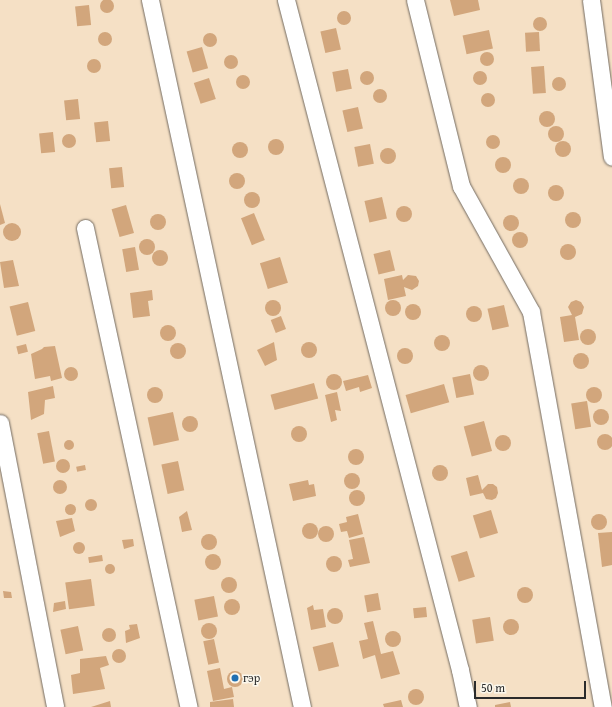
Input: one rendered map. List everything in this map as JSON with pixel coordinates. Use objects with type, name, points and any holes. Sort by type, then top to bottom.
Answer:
[{"type":"street","points":[[150,0],[302,707]]},
{"type":"street","points":[[286,0],[460,670],[468,707]]},
{"type":"street","points":[[415,0],[461,186],[531,312],[603,707]]},
{"type":"street","points":[[591,0],[612,156]]},
{"type":"street","points":[[85,228],[189,707]]},
{"type":"street","points":[[0,423],[55,707]]},
{"type":"building","points":[[107,-1],[112,1],[114,6],[112,11],[107,13],[102,11],[100,6],[102,1]]},
{"type":"building","points":[[450,0],[478,0],[480,10],[454,16]]},
{"type":"building","points":[[89,5],[91,25],[77,26],[75,6]]},
{"type":"building","points":[[344,11],[349,13],[351,18],[349,23],[344,25],[339,23],[337,18],[339,13]]},
{"type":"building","points":[[540,17],[545,19],[547,24],[545,29],[540,31],[535,29],[533,24],[535,19]]},
{"type":"building","points":[[336,28],[341,49],[325,53],[320,32]]},
{"type":"building","points":[[489,30],[493,49],[467,54],[463,36]]},
{"type":"building","points":[[105,32],[110,34],[112,39],[110,44],[105,46],[100,44],[98,39],[100,34]]},
{"type":"building","points":[[539,32],[540,51],[526,52],[525,33]]},
{"type":"building","points":[[210,33],[215,35],[217,40],[215,45],[210,47],[205,45],[203,40],[205,35]]},
{"type":"building","points":[[202,47],[208,68],[193,73],[187,51]]},
{"type":"building","points":[[487,52],[492,54],[494,59],[492,64],[487,66],[482,64],[480,59],[482,54]]},
{"type":"building","points":[[231,55],[236,57],[238,62],[236,67],[231,69],[226,67],[224,62],[226,57]]},
{"type":"building","points":[[94,59],[99,61],[101,66],[99,71],[94,73],[89,71],[87,66],[89,61]]},
{"type":"building","points":[[544,66],[546,93],[533,94],[531,67]]},
{"type":"building","points":[[348,69],[352,89],[336,92],[332,72]]},
{"type":"building","points":[[367,71],[372,73],[374,78],[372,83],[367,85],[362,83],[360,78],[362,73]]},
{"type":"building","points":[[480,71],[485,73],[487,78],[485,83],[480,85],[475,83],[473,78],[475,73]]},
{"type":"building","points":[[243,75],[248,77],[250,82],[248,87],[243,89],[238,87],[236,82],[238,77]]},
{"type":"building","points":[[559,77],[564,79],[566,84],[564,89],[559,91],[554,89],[552,84],[554,79]]},
{"type":"building","points":[[209,78],[216,99],[201,104],[194,83]]},
{"type":"building","points":[[380,89],[385,91],[387,96],[385,101],[380,103],[375,101],[373,96],[375,91]]},
{"type":"building","points":[[488,93],[493,95],[495,100],[493,105],[488,107],[483,105],[481,100],[483,95]]},
{"type":"building","points":[[78,99],[80,119],[66,120],[64,100]]},
{"type":"building","points":[[358,107],[363,128],[347,132],[342,111]]},
{"type":"building","points":[[547,111],[553,113],[555,119],[553,125],[547,127],[541,125],[539,119],[541,113]]},
{"type":"building","points":[[108,121],[110,141],[96,142],[94,122]]},
{"type":"building","points":[[556,126],[562,128],[564,134],[562,140],[556,142],[550,140],[548,134],[550,128]]},
{"type":"building","points":[[53,132],[55,152],[41,153],[39,133]]},
{"type":"building","points":[[69,134],[74,136],[76,141],[74,146],[69,148],[64,146],[62,141],[64,136]]},
{"type":"building","points":[[493,135],[498,137],[500,142],[498,147],[493,149],[488,147],[486,142],[488,137]]},
{"type":"building","points":[[276,139],[282,141],[284,147],[282,153],[276,155],[270,153],[268,147],[270,141]]},
{"type":"building","points":[[563,141],[569,143],[571,149],[569,155],[563,157],[557,155],[555,149],[557,143]]},
{"type":"building","points":[[240,142],[246,144],[248,150],[246,156],[240,158],[234,156],[232,150],[234,144]]},
{"type":"building","points":[[370,144],[374,164],[358,167],[354,147]]},
{"type":"building","points":[[388,148],[394,150],[396,156],[394,162],[388,164],[382,162],[380,156],[382,150]]},
{"type":"building","points":[[503,157],[509,159],[511,165],[509,171],[503,173],[497,171],[495,165],[497,159]]},
{"type":"building","points":[[122,167],[124,187],[111,188],[109,168]]},
{"type":"building","points":[[237,173],[243,175],[245,181],[243,187],[237,189],[231,187],[229,181],[231,175]]},
{"type":"building","points":[[521,178],[527,180],[529,186],[527,192],[521,194],[515,192],[513,186],[515,180]]},
{"type":"building","points":[[556,185],[562,187],[564,193],[562,199],[556,201],[550,199],[548,193],[550,187]]},
{"type":"building","points":[[252,192],[258,194],[260,200],[258,206],[252,208],[246,206],[244,200],[246,194]]},
{"type":"building","points":[[382,197],[387,218],[369,222],[364,201]]},
{"type":"building","points":[[0,204],[5,223],[0,225]]},
{"type":"building","points":[[126,205],[134,233],[120,237],[112,209]]},
{"type":"building","points":[[404,206],[410,208],[412,214],[410,220],[404,222],[398,220],[396,214],[398,208]]},
{"type":"building","points":[[573,212],[579,214],[581,220],[579,226],[573,228],[567,226],[565,220],[567,214]]},
{"type":"building","points":[[254,213],[265,240],[252,245],[241,218]]},
{"type":"building","points":[[158,214],[164,216],[166,222],[164,228],[158,230],[152,228],[150,222],[152,216]]},
{"type":"building","points":[[511,215],[517,217],[519,223],[517,229],[511,231],[505,229],[503,223],[505,217]]},
{"type":"building","points":[[12,223],[18,226],[21,232],[18,238],[12,241],[6,238],[3,232],[6,226]]},
{"type":"building","points":[[520,232],[526,234],[528,240],[526,246],[520,248],[514,246],[512,240],[514,234]]},
{"type":"building","points":[[147,239],[153,241],[155,247],[153,253],[147,255],[141,253],[139,247],[141,241]]},
{"type":"building","points":[[568,244],[574,246],[576,252],[574,258],[568,260],[562,258],[560,252],[562,246]]},
{"type":"building","points":[[135,247],[139,270],[126,272],[122,249]]},
{"type":"building","points":[[160,250],[166,252],[168,258],[166,264],[160,266],[154,264],[152,258],[154,252]]},
{"type":"building","points":[[390,250],[395,270],[379,274],[374,254]]},
{"type":"building","points":[[280,257],[288,283],[268,289],[260,263]]},
{"type":"building","points":[[13,260],[19,286],[4,288],[0,262]]},
{"type":"building","points":[[402,275],[403,280],[408,275],[416,276],[419,281],[418,286],[412,290],[404,287],[406,296],[388,300],[384,279]]},
{"type":"building","points":[[152,290],[153,300],[148,301],[150,316],[133,318],[130,293]]},
{"type":"building","points":[[273,300],[279,302],[281,308],[279,314],[273,316],[267,314],[265,308],[267,302]]},
{"type":"building","points":[[393,300],[399,302],[401,308],[399,314],[393,316],[387,314],[385,308],[387,302]]},
{"type":"building","points":[[576,300],[581,302],[584,307],[582,314],[575,317],[579,340],[564,342],[560,317],[572,315],[568,307],[571,302]]},
{"type":"building","points":[[28,302],[35,331],[17,336],[10,307]]},
{"type":"building","points":[[413,304],[419,306],[421,312],[419,318],[413,320],[407,318],[405,312],[407,306]]},
{"type":"building","points":[[504,305],[509,326],[492,330],[487,309]]},
{"type":"building","points":[[474,306],[480,308],[482,314],[480,320],[474,322],[468,320],[466,314],[468,308]]},
{"type":"building","points":[[281,316],[286,329],[276,333],[271,320]]},
{"type":"building","points":[[168,325],[174,327],[176,333],[174,339],[168,341],[162,339],[160,333],[162,327]]},
{"type":"building","points":[[588,329],[594,331],[596,337],[594,343],[588,345],[582,343],[580,337],[582,331]]},
{"type":"building","points":[[442,335],[448,337],[450,343],[448,349],[442,351],[436,349],[434,343],[436,337]]},
{"type":"building","points":[[274,342],[277,360],[265,366],[257,350]]},
{"type":"building","points":[[309,342],[315,344],[317,350],[315,356],[309,358],[303,356],[301,350],[303,344]]},
{"type":"building","points":[[178,343],[184,345],[186,351],[184,357],[178,359],[172,357],[170,351],[172,345]]},
{"type":"building","points":[[26,344],[28,352],[18,354],[16,346]]},
{"type":"building","points":[[55,346],[62,378],[51,381],[50,376],[35,379],[31,354],[44,347]]},
{"type":"building","points":[[405,348],[411,350],[413,356],[411,362],[405,364],[399,362],[397,356],[399,350]]},
{"type":"building","points":[[581,353],[587,355],[589,361],[587,367],[581,369],[575,367],[573,361],[575,355]]},
{"type":"building","points":[[481,365],[487,367],[489,373],[487,379],[481,381],[475,379],[473,373],[475,367]]},
{"type":"building","points":[[68,367],[74,367],[78,371],[78,377],[74,381],[68,381],[64,377],[64,371]]},
{"type":"building","points":[[334,374],[340,376],[342,382],[340,388],[334,390],[328,388],[326,382],[328,376]]},
{"type":"building","points":[[470,374],[474,395],[456,398],[452,377]]},
{"type":"building","points":[[368,375],[372,388],[360,392],[359,387],[346,391],[343,381]]},
{"type":"building","points":[[314,383],[318,398],[275,410],[271,395]]},
{"type":"building","points":[[444,384],[449,402],[411,413],[406,395]]},
{"type":"building","points":[[53,386],[55,398],[45,400],[44,414],[31,420],[28,392]]},
{"type":"building","points":[[155,387],[161,389],[163,395],[161,401],[155,403],[149,401],[147,395],[149,389]]},
{"type":"building","points":[[594,387],[600,389],[602,395],[600,401],[594,403],[588,401],[586,395],[588,389]]},
{"type":"building","points":[[337,392],[341,411],[335,410],[337,420],[331,422],[325,395]]},
{"type":"building","points":[[587,401],[591,427],[575,429],[571,404]]},
{"type":"building","points":[[601,409],[607,411],[609,417],[607,423],[601,425],[595,423],[593,417],[595,411]]},
{"type":"building","points":[[173,412],[179,440],[154,446],[148,417]]},
{"type":"building","points":[[190,416],[196,418],[198,424],[196,430],[190,432],[184,430],[182,424],[184,418]]},
{"type":"building","points":[[484,421],[492,451],[472,456],[464,426]]},
{"type":"building","points":[[299,426],[305,428],[307,434],[305,440],[299,442],[293,440],[291,434],[293,428]]},
{"type":"building","points":[[49,431],[55,461],[43,464],[37,433]]},
{"type":"building","points":[[605,434],[611,436],[613,442],[611,448],[605,450],[599,448],[597,442],[599,436]]},
{"type":"building","points":[[503,435],[509,437],[511,443],[509,449],[503,451],[497,449],[495,443],[497,437]]},
{"type":"building","points":[[67,440],[71,440],[74,445],[71,450],[67,450],[64,447],[64,443]]},
{"type":"building","points":[[356,449],[362,451],[364,457],[362,463],[356,465],[350,463],[348,457],[350,451]]},
{"type":"building","points":[[60,459],[66,459],[70,463],[70,469],[66,473],[60,473],[56,469],[56,463]]},
{"type":"building","points":[[178,461],[184,490],[168,494],[161,465]]},
{"type":"building","points":[[85,465],[86,470],[77,472],[76,467]]},
{"type":"building","points":[[440,465],[446,467],[448,473],[446,479],[440,481],[434,479],[432,473],[434,467]]},
{"type":"building","points":[[352,473],[358,475],[360,481],[358,487],[352,489],[346,487],[344,481],[346,475]]},
{"type":"building","points":[[478,475],[482,490],[488,484],[493,484],[497,487],[498,493],[496,498],[492,500],[486,499],[483,493],[470,496],[466,478]]},
{"type":"building","points":[[60,480],[65,482],[67,487],[65,492],[60,494],[55,492],[53,487],[55,482]]},
{"type":"building","points":[[308,480],[309,485],[314,484],[316,496],[293,501],[289,484]]},
{"type":"building","points":[[357,490],[363,492],[365,498],[363,504],[357,506],[351,504],[349,498],[351,492]]},
{"type":"building","points":[[89,499],[93,499],[97,505],[93,511],[89,511],[85,507],[85,503]]},
{"type":"building","points":[[70,503],[74,505],[76,509],[74,513],[70,515],[66,513],[64,509],[66,505]]},
{"type":"building","points":[[491,510],[498,533],[480,539],[473,516]]},
{"type":"building","points":[[187,511],[192,530],[182,532],[179,517]]},
{"type":"building","points":[[358,514],[363,534],[349,538],[347,531],[341,532],[339,524],[347,522],[346,517]]},
{"type":"building","points":[[599,514],[605,516],[607,522],[605,528],[599,530],[593,528],[591,522],[593,516]]},
{"type":"building","points":[[72,518],[75,531],[60,537],[56,521]]},
{"type":"building","points":[[310,523],[316,525],[318,531],[316,537],[310,539],[304,537],[302,531],[304,525]]},
{"type":"building","points":[[326,526],[332,528],[334,534],[332,540],[326,542],[320,540],[318,534],[320,528]]},
{"type":"building","points":[[612,532],[612,565],[602,567],[598,533]]},
{"type":"building","points":[[209,534],[215,536],[217,542],[215,548],[209,550],[203,548],[201,542],[203,536]]},
{"type":"building","points":[[364,537],[370,563],[350,567],[348,560],[353,559],[349,540]]},
{"type":"building","points":[[133,539],[134,546],[124,549],[122,540]]},
{"type":"building","points":[[77,542],[81,542],[85,548],[81,554],[77,554],[73,550],[73,546]]},
{"type":"building","points":[[467,551],[475,577],[459,582],[451,556]]},
{"type":"building","points":[[213,554],[219,556],[221,562],[219,568],[213,570],[207,568],[205,562],[207,556]]},
{"type":"building","points":[[102,555],[103,561],[89,563],[88,557]]},
{"type":"building","points":[[334,556],[340,558],[342,564],[340,570],[334,572],[328,570],[326,564],[328,558]]},
{"type":"building","points":[[108,564],[112,564],[114,565],[114,573],[108,574],[105,571],[105,567]]},
{"type":"building","points":[[229,577],[235,579],[237,585],[235,591],[229,593],[223,591],[221,585],[223,579]]},
{"type":"building","points":[[91,579],[95,606],[69,609],[65,583]]},
{"type":"building","points":[[525,587],[531,589],[533,595],[531,601],[525,603],[519,601],[517,595],[519,589]]},
{"type":"building","points":[[3,591],[11,592],[12,598],[4,598]]},
{"type":"building","points":[[378,593],[381,610],[367,612],[364,595]]},
{"type":"building","points":[[214,596],[218,617],[198,620],[194,600]]},
{"type":"building","points":[[232,599],[238,601],[240,607],[238,613],[232,615],[226,613],[224,607],[226,601]]},
{"type":"building","points":[[65,601],[66,609],[53,612],[54,603]]},
{"type":"building","points":[[313,605],[314,610],[323,609],[326,627],[311,630],[307,608]]},
{"type":"building","points":[[426,607],[427,617],[414,618],[413,608]]},
{"type":"building","points":[[335,608],[341,610],[343,616],[341,622],[335,624],[329,622],[327,616],[329,610]]},
{"type":"building","points":[[490,617],[494,641],[476,644],[472,620]]},
{"type":"building","points":[[511,619],[517,621],[519,627],[517,633],[511,635],[505,633],[503,627],[505,621]]},
{"type":"building","points":[[373,621],[381,654],[393,651],[400,674],[381,679],[375,655],[363,659],[359,641],[368,639],[364,623]]},
{"type":"building","points":[[209,623],[215,625],[217,631],[215,637],[209,639],[203,637],[201,631],[203,625]]},
{"type":"building","points":[[137,624],[140,638],[126,643],[125,631],[130,629],[129,625]]},
{"type":"building","points":[[78,626],[83,650],[66,654],[60,630]]},
{"type":"building","points":[[109,628],[114,630],[116,635],[114,640],[109,642],[104,640],[102,635],[104,630]]},
{"type":"building","points":[[393,631],[399,633],[401,639],[399,645],[393,647],[387,645],[385,639],[387,633]]},
{"type":"building","points":[[214,639],[219,662],[208,665],[203,641]]},
{"type":"building","points":[[333,642],[339,666],[319,671],[313,647]]},
{"type":"building","points":[[116,649],[122,649],[126,653],[126,659],[122,663],[116,663],[112,659],[112,653]]},
{"type":"building","points":[[106,656],[109,665],[100,668],[105,689],[73,694],[71,675],[80,673],[80,659]]},
{"type":"building","points":[[220,668],[224,689],[232,687],[234,697],[213,701],[207,671]]},
{"type":"building","name":"гэр","points":[[235,671],[241,673],[243,679],[241,685],[235,687],[229,685],[227,679],[229,673]]},
{"type":"building","points":[[416,689],[422,691],[424,697],[422,703],[416,705],[410,703],[408,697],[410,691]]},
{"type":"building","points":[[233,699],[234,707],[210,707],[210,702]]},
{"type":"building","points":[[401,700],[403,707],[384,707],[383,704]]},
{"type":"building","points":[[110,701],[111,707],[91,707]]},
{"type":"building","points":[[510,702],[511,707],[495,707],[495,705]]},
{"type":"place","name":"гэр","points":[[235,678]]}]
